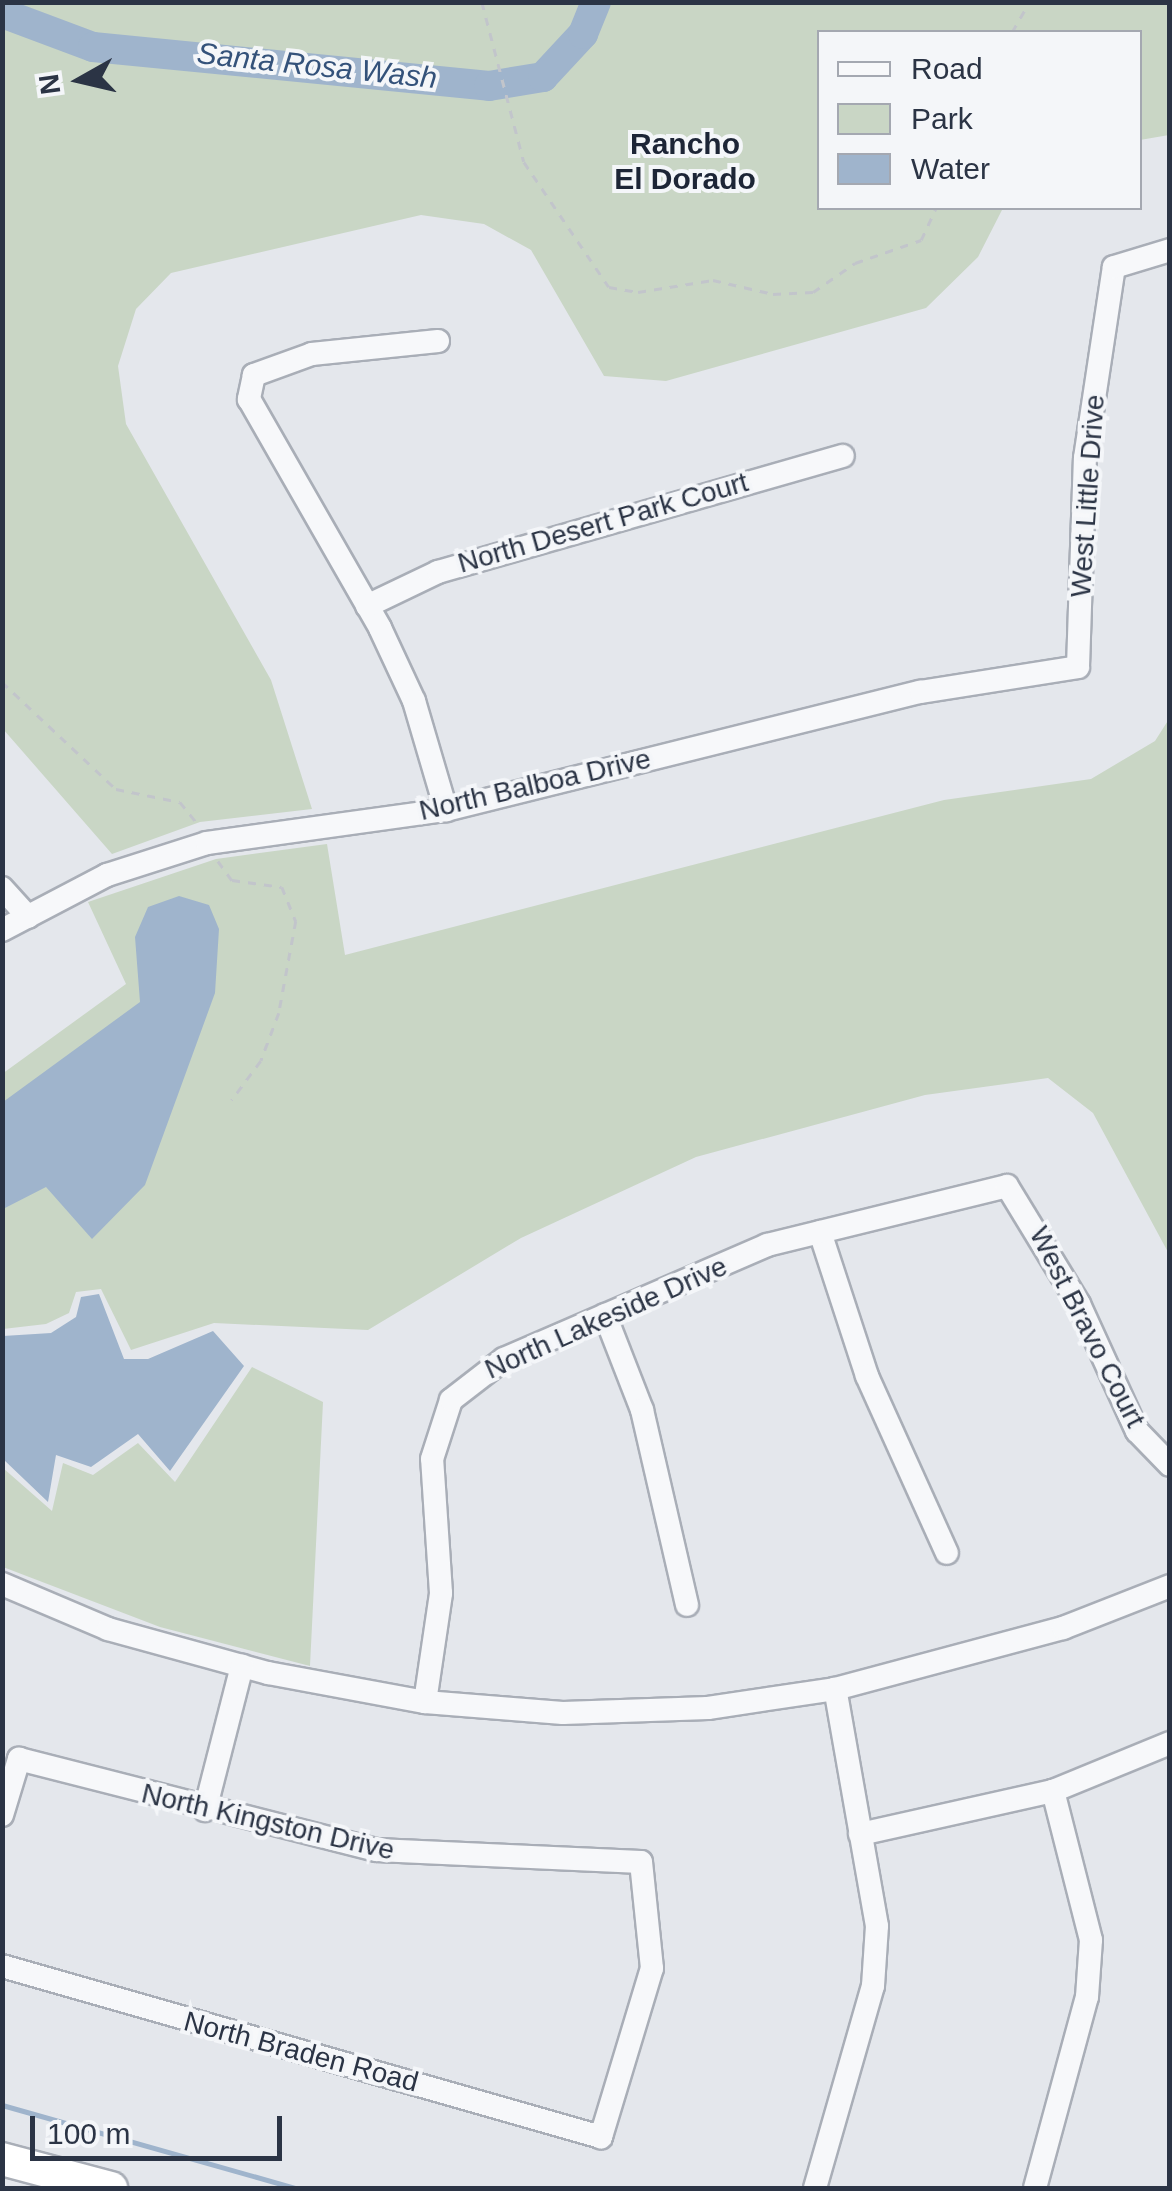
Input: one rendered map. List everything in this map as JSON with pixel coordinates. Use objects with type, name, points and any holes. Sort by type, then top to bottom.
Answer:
[{"type":"highway","points":[[2,2159],[111,2188]]},
{"type":"street","name":"West Little Drive","points":[[1078,667],[1085,458],[1114,267],[1170,250]]},
{"type":"street","points":[[438,341],[312,354],[254,375],[249,399],[367,606],[414,701],[446,810]]},
{"type":"street","name":"North Desert Park Court","points":[[367,606],[438,572],[844,456]]},
{"type":"street","name":"North Balboa Drive","points":[[2,930],[107,875],[207,843],[446,810],[921,692],[1078,667]]},
{"type":"street","points":[[2,888],[28,917]]},
{"type":"street","name":"North Lakeside Drive","points":[[425,1702],[441,1593],[432,1459],[451,1400],[504,1359],[604,1314],[820,1232],[1007,1186]]},
{"type":"street","name":"West Bravo Court","points":[[1007,1186],[1078,1304],[1138,1431],[1170,1466]]},
{"type":"street","points":[[820,1232],[862,1361],[947,1553]]},
{"type":"street","points":[[604,1314],[642,1410],[688,1605]]},
{"type":"street","points":[[2,1584],[108,1629],[242,1666],[425,1702],[638,1711],[835,1689],[1063,1628],[1170,1586]]},
{"type":"street","points":[[205,1810],[242,1666]]},
{"type":"street","points":[[815,2188],[873,1986],[878,1926],[835,1689]]},
{"type":"street","points":[[860,1834],[1053,1791],[1170,1743]]},
{"type":"street","name":"North Kingston Drive","points":[[2,1816],[20,1760],[205,1810],[378,1850],[641,1862],[652,1968],[601,2137]]},
{"type":"street","points":[[1035,2188],[1087,1997],[1091,1940],[1053,1791]]},
{"type":"street","name":"North Braden Road","points":[[2,1966],[601,2137]]},
{"type":"path","points":[[482,2],[501,89],[524,162],[604,281],[622,292],[713,280],[773,294],[813,292],[856,263],[921,240],[935,210]]},
{"type":"path","points":[[1013,30],[1029,2]]},
{"type":"path","points":[[2,682],[116,790],[180,802],[199,826]]},
{"type":"path","points":[[214,856],[232,880],[282,886],[296,920],[279,1013],[261,1061],[232,1100]]},
{"type":"green space","points":[[2,3],[1169,3],[1169,135],[1142,140],[1142,30],[817,30],[817,210],[1002,210],[978,257],[926,308],[666,381],[604,376],[531,250],[484,224],[421,215],[171,273],[136,309],[118,366],[126,424],[271,680],[312,809],[200,822],[112,854],[3,729]]},
{"type":"green space","points":[[1169,719],[1169,1254],[1093,1113],[1048,1078],[925,1095],[696,1157],[521,1238],[368,1330],[214,1323],[131,1350],[101,1289],[76,1292],[69,1313],[46,1324],[3,1329],[2,1074],[126,984],[88,902],[216,859],[327,844],[345,955],[944,800],[1091,779],[1155,741]]},
{"type":"green space","points":[[252,1367],[323,1402],[310,1666],[160,1627],[3,1567],[3,1468],[52,1511],[63,1463],[93,1475],[138,1443],[175,1482]]},
{"type":"water","points":[[179,896],[209,905],[219,929],[215,993],[145,1185],[92,1239],[46,1187],[3,1209],[3,1102],[140,1002],[135,937],[148,907]]},
{"type":"water","points":[[99,1294],[124,1359],[148,1359],[213,1331],[244,1366],[170,1471],[138,1434],[91,1467],[56,1455],[48,1502],[3,1459],[3,1336],[51,1333],[76,1317],[81,1297]]},
{"type":"waterway","name":"Santa Rosa Wash","points":[[2,13],[93,47],[489,86],[543,77],[583,34],[596,2]]},
{"type":"waterway","points":[[2,2105],[296,2188]]},
{"type":"district","name":"Rancho El Dorado","points":[[685,161]]}]
